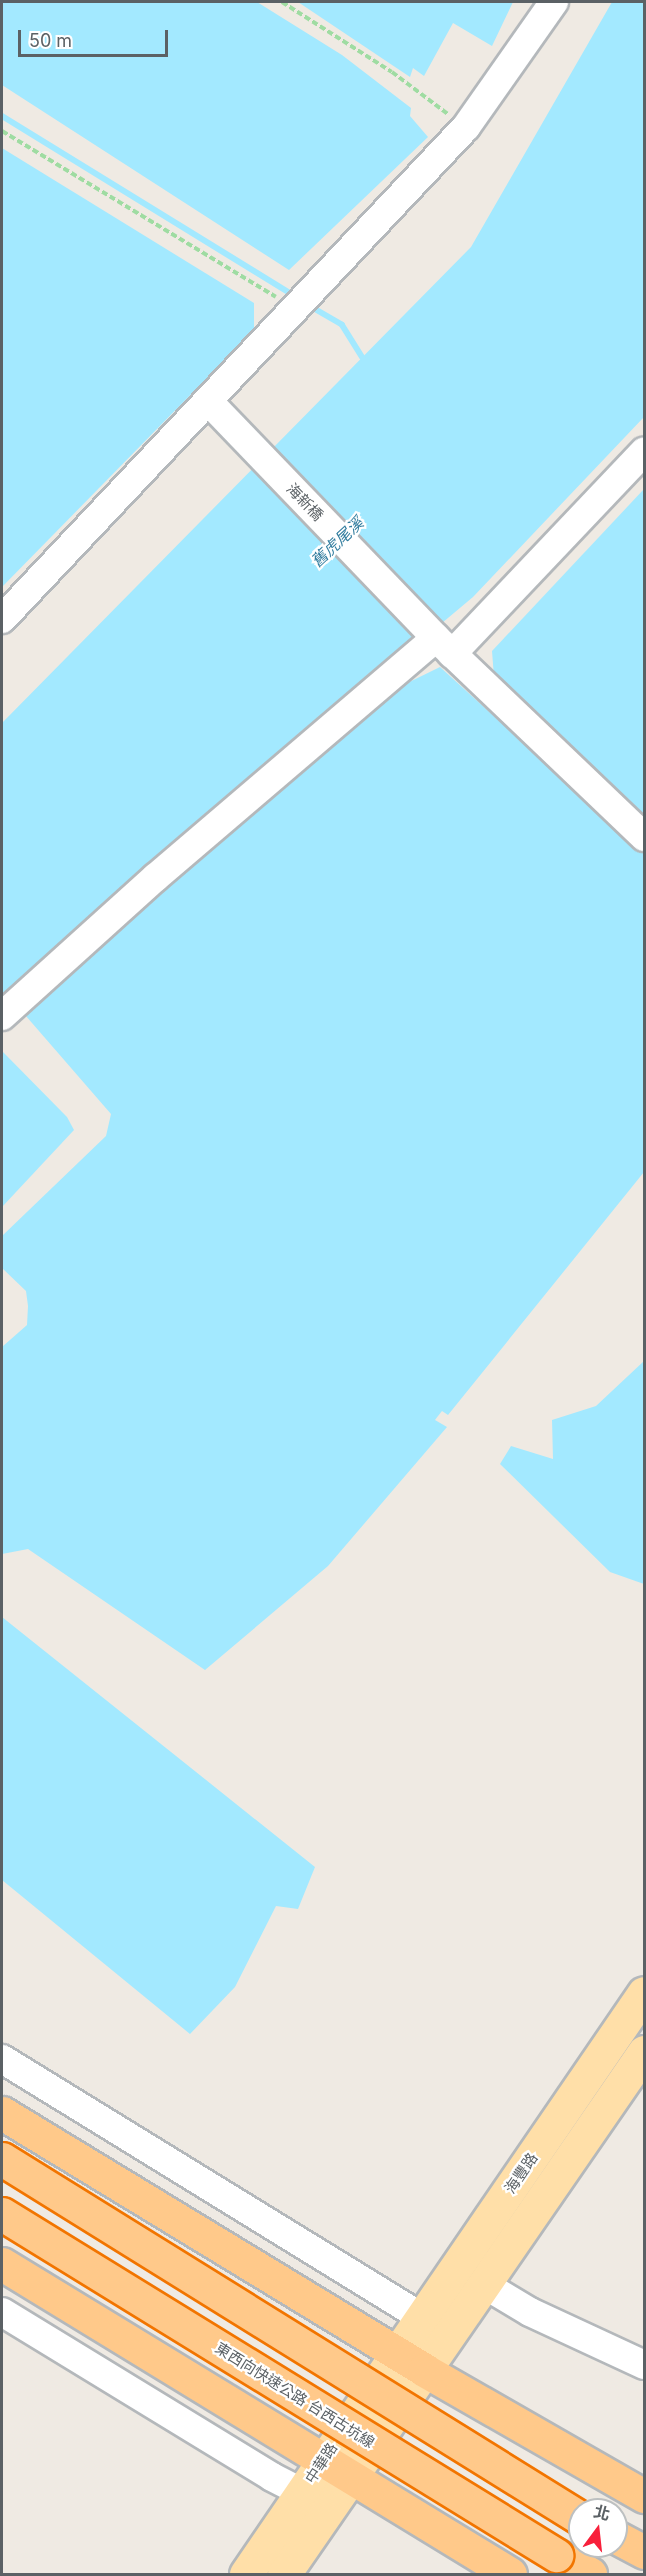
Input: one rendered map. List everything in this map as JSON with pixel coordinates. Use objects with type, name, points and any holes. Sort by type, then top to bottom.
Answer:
[{"type":"highway","points":[[2,2113],[411,2362],[645,2496]]},
{"type":"highway","points":[[2,2159],[568,2511]]},
{"type":"highway","name":"東西向快速公路 台西古坑線","points":[[2,2214],[590,2574]]},
{"type":"highway","points":[[2,2264],[323,2457],[510,2574]]},
{"type":"highway","points":[[628,2543],[645,2552]]},
{"type":"main road","name":"海豐路","points":[[411,2362],[423,2318],[645,1993]]},
{"type":"main road","points":[[411,2362],[485,2285],[645,2052]]},
{"type":"main road","name":"中華路","points":[[246,2574],[323,2457],[411,2362]]},
{"type":"main road","name":"中華路","points":[[284,2574],[352,2475],[411,2362]]},
{"type":"street","points":[[2,619],[209,402],[466,126],[554,2]]},
{"type":"street","name":"海新橋","points":[[209,402],[444,646],[645,837]]},
{"type":"street","points":[[2,1016],[156,877],[444,646],[645,452]]},
{"type":"street","points":[[2,2059],[423,2318]]},
{"type":"street","points":[[485,2285],[530,2312],[645,2365]]},
{"type":"street","points":[[2,2312],[272,2477],[302,2492]]},
{"type":"path","points":[[282,2],[392,72],[466,126]]},
{"type":"path","points":[[2,131],[296,309]]},
{"type":"water","points":[[2,2],[257,2],[342,55],[411,108],[410,116],[428,137],[289,270],[2,85]]},
{"type":"water","points":[[298,2],[513,2],[492,46],[453,23],[424,76],[413,68],[410,77]]},
{"type":"water","name":"舊虎尾溪","points":[[612,2],[644,2],[644,417],[473,597],[113,899],[2,1001],[2,723],[471,247]]},
{"type":"water","points":[[2,148],[254,303],[254,330],[2,587]]},
{"type":"water","points":[[644,489],[644,826],[494,677],[492,651]]},
{"type":"water","points":[[440,667],[644,853],[644,1172],[448,1415],[442,1411],[435,1420],[447,1427],[328,1566],[205,1670],[28,1549],[2,1554],[2,1347],[27,1325],[28,1306],[26,1291],[2,1268],[2,1236],[106,1136],[111,1114],[19,1008],[393,690]]},
{"type":"water","points":[[2,1051],[67,1117],[74,1130],[2,1207]]},
{"type":"water","points":[[644,1361],[644,1584],[610,1572],[500,1464],[511,1446],[553,1459],[552,1420],[596,1406]]},
{"type":"water","points":[[2,1617],[315,1867],[298,1909],[276,1906],[235,1987],[190,2034],[2,1880]]},
{"type":"waterway","points":[[2,116],[295,296]]},
{"type":"waterway","points":[[308,305],[342,325],[362,357]]}]
